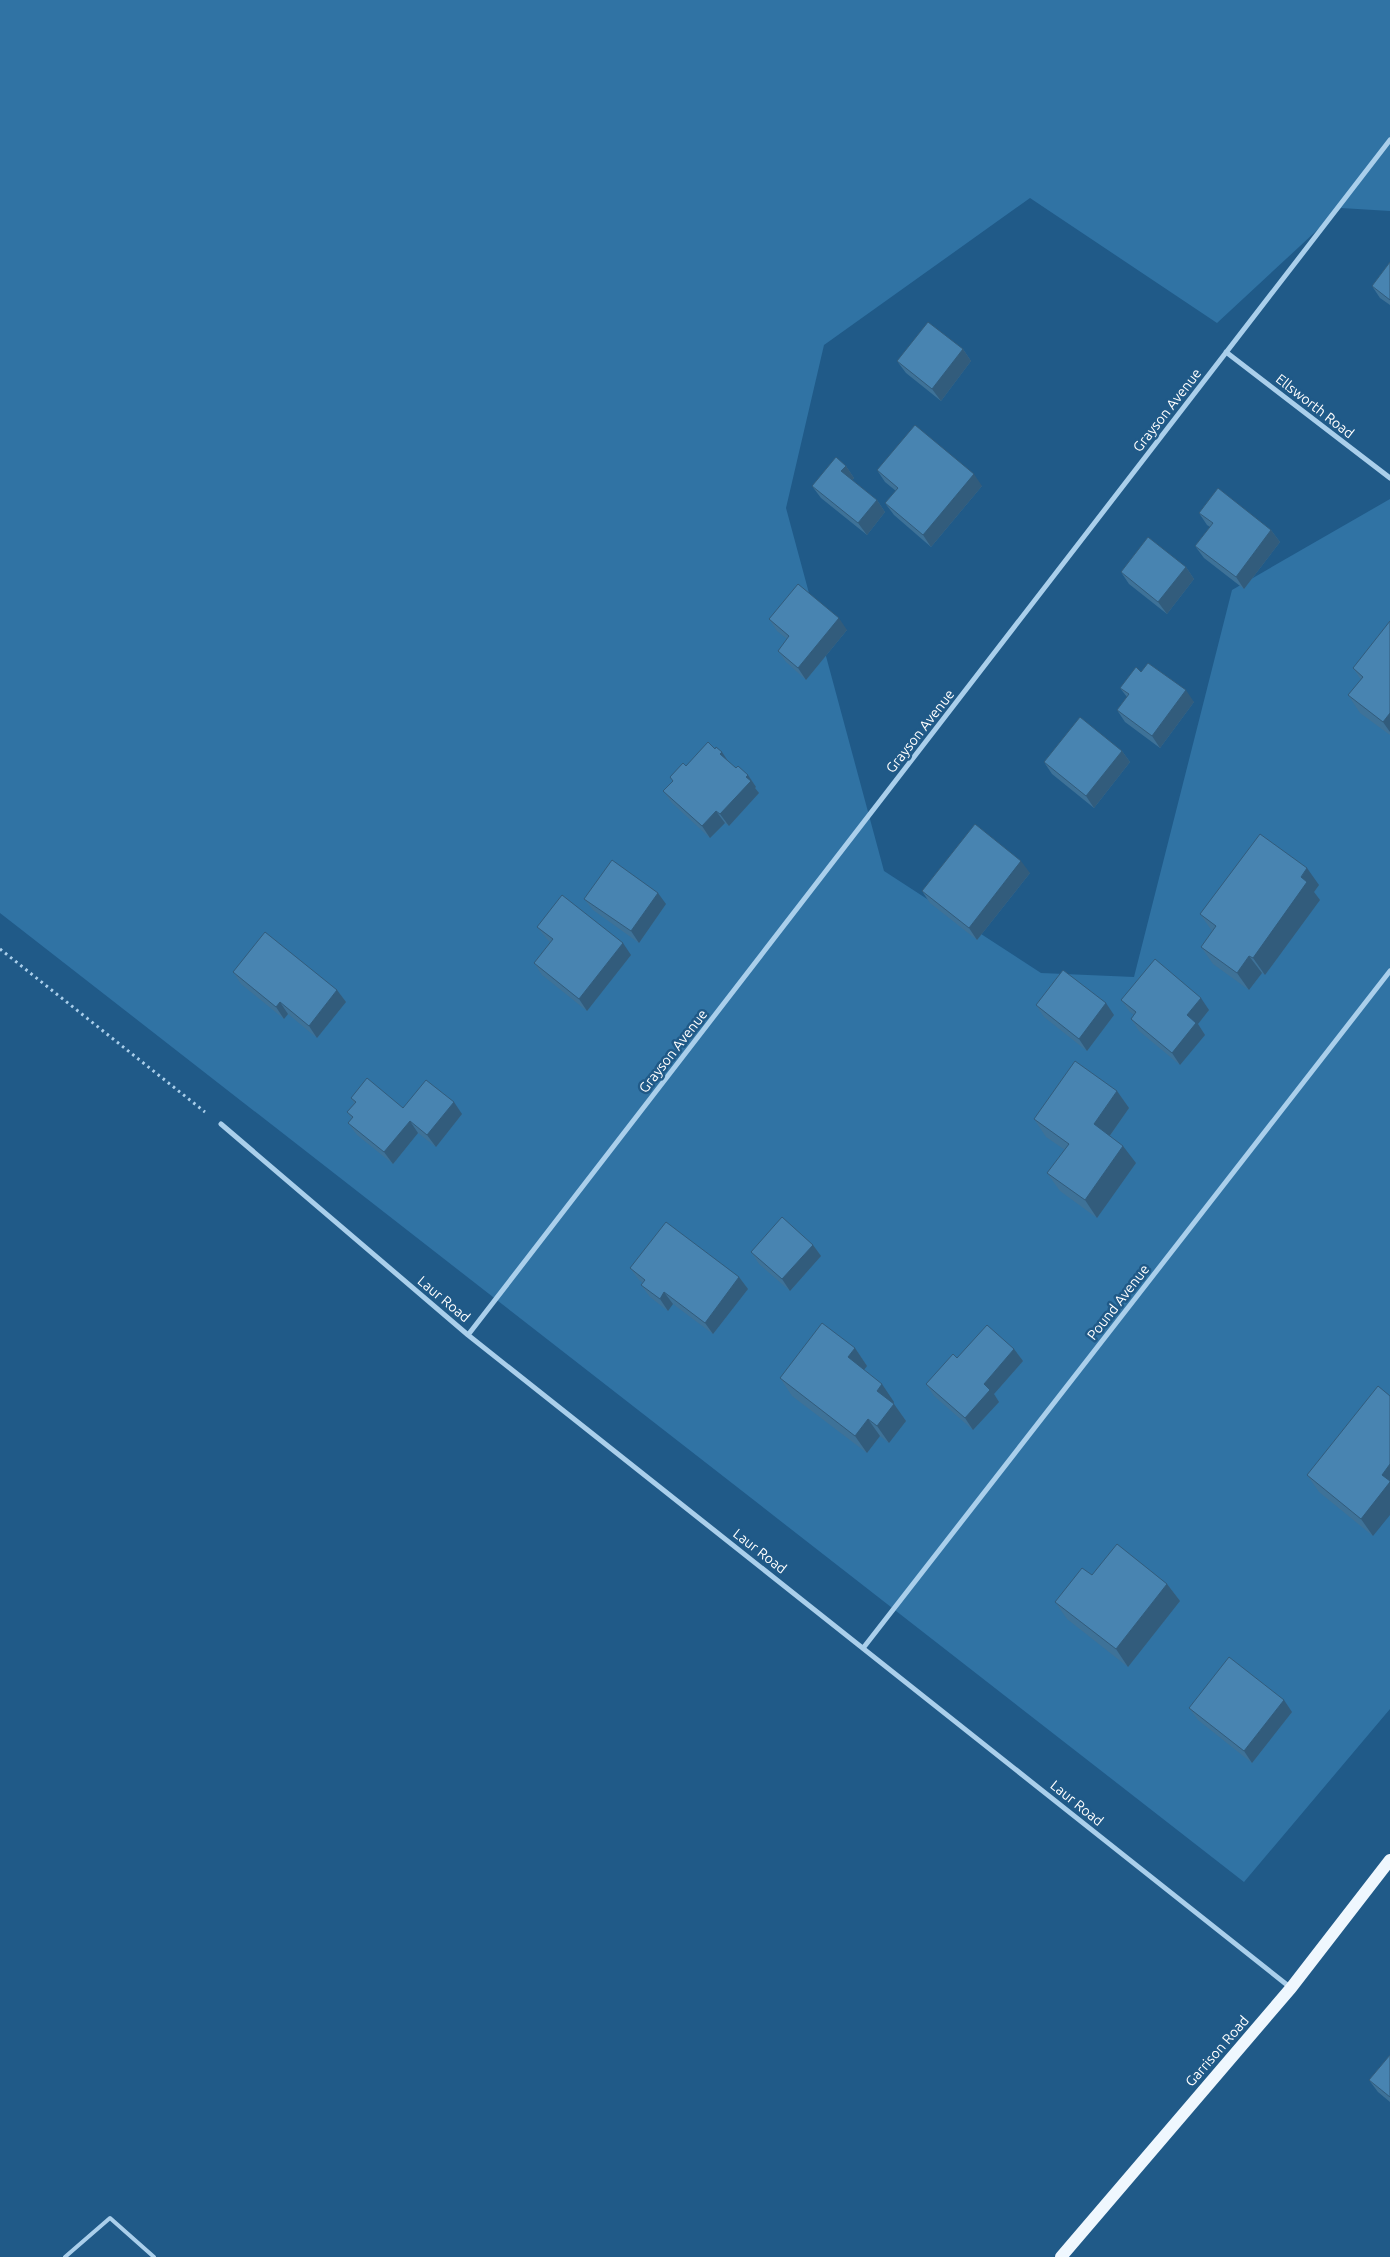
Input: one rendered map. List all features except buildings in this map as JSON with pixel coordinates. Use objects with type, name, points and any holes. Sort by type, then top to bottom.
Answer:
[{"type":"main road","name":"Garrison Road","points":[[1060,2257],[1291,1988],[1390,1860]]},
{"type":"street","name":"Grayson Avenue","points":[[468,1335],[1390,140]]},
{"type":"street","name":"Ellsworth Road","points":[[1226,352],[1390,478]]},
{"type":"street","name":"Pound Avenue","points":[[864,1647],[1390,971]]},
{"type":"street","name":"Laur Road","points":[[221,1124],[468,1335],[864,1647],[1291,1988]]},
{"type":"lane","points":[[65,2257],[110,2218],[154,2257]]},
{"type":"path","points":[[0,949],[221,1124]]},
{"type":"shaded area","points":[[0,0],[1390,0],[1390,211],[1341,208],[1217,323],[1030,198],[824,345],[786,508],[884,871],[1041,973],[1134,977],[1232,590],[1390,499],[1390,1709],[1244,1882],[0,913]]}]
